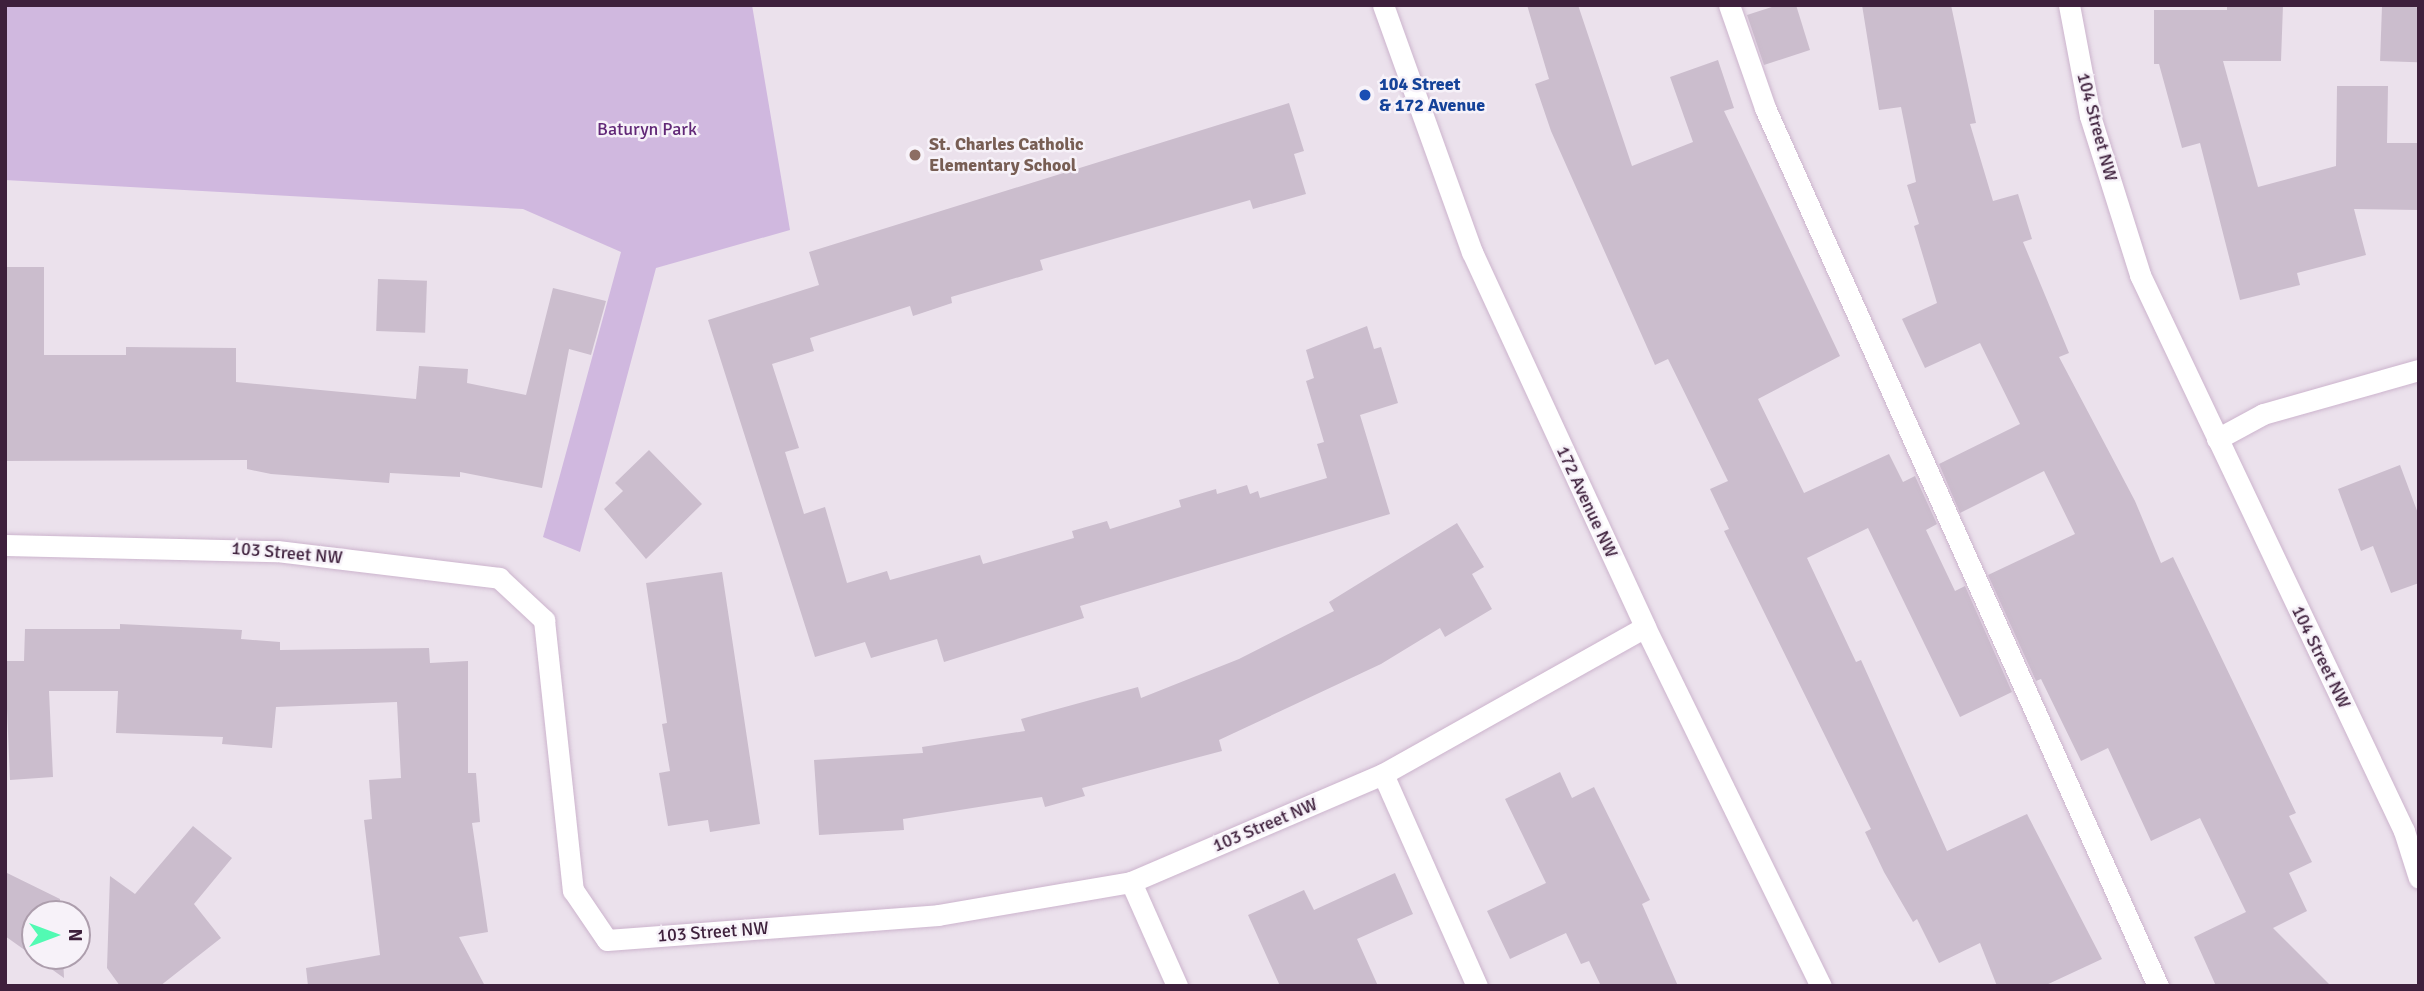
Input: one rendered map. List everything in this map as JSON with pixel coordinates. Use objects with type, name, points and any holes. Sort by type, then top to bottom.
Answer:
[{"type":"street","name":"172 Avenue NW","points":[[1383,5],[1448,197],[1645,627],[1821,986]]},
{"type":"street","points":[[1730,5],[1765,108],[2158,986]]},
{"type":"street","name":"104 Street NW","points":[[2069,5],[2090,116],[2140,275],[2404,831],[2419,878]]},
{"type":"street","points":[[2217,439],[2263,414],[2419,370]]},
{"type":"street","name":"103 Street NW","points":[[5,545],[278,551],[499,578],[544,620],[573,890],[607,940],[938,915],[1131,882],[1383,774],[1645,627]]},
{"type":"street","points":[[1383,774],[1478,986]]},
{"type":"street","points":[[1131,882],[1177,986]]},
{"type":"green space","name":"Baturyn Park","points":[[5,5],[752,5],[790,230],[656,268],[580,552],[543,537],[621,252],[523,209],[5,180]]},
{"type":"building","points":[[1527,5],[1578,5],[1632,166],[1693,142],[1670,77],[1718,60],[1734,108],[1724,111],[1840,356],[1758,399],[1804,493],[1889,454],[1903,482],[1915,476],[1937,524],[1926,530],[1955,591],[1965,586],[2012,692],[1960,717],[1868,528],[1807,558],[1856,662],[1861,660],[1947,851],[2027,814],[2102,959],[2044,986],[1997,986],[1980,943],[1939,963],[1917,919],[1913,922],[1884,872],[1865,832],[1871,829],[1724,531],[1729,529],[1710,489],[1728,481],[1668,359],[1655,365],[1551,131],[1535,84],[1549,79]]},
{"type":"building","points":[[1778,5],[1796,5],[1810,50],[1764,65],[1747,15]]},
{"type":"building","points":[[1862,5],[1951,5],[1976,123],[1970,124],[1993,201],[2018,194],[2032,239],[2023,242],[2069,353],[2059,357],[2135,501],[2161,563],[2173,557],[2296,813],[2289,816],[2312,862],[2289,873],[2307,911],[2273,928],[2331,986],[2216,986],[2194,937],[2246,912],[2200,818],[2151,841],[2108,748],[2081,761],[2041,679],[2036,681],[1988,575],[2075,534],[2044,471],[1960,513],[1939,464],[2020,424],[1980,343],[1925,368],[1902,319],[1937,303],[1914,226],[1919,224],[1907,185],[1916,182],[1901,107],[1879,110]]},
{"type":"building","points":[[2227,5],[2283,5],[2281,61],[2223,61],[2258,187],[2336,166],[2337,86],[2388,86],[2387,143],[2419,143],[2419,210],[2354,209],[2366,255],[2297,273],[2300,285],[2240,300],[2200,143],[2182,148],[2159,64],[2154,64],[2154,10],[2227,10]]},
{"type":"building","points":[[2382,6],[2419,7],[2417,62],[2380,61]]},
{"type":"building","points":[[1289,103],[1304,151],[1294,154],[1306,194],[1253,209],[1250,200],[1040,260],[1043,270],[951,297],[952,303],[913,316],[910,306],[810,338],[814,351],[772,364],[799,448],[785,452],[804,514],[825,507],[847,583],[887,571],[890,580],[980,555],[983,564],[1074,538],[1072,531],[1107,521],[1110,529],[1181,507],[1179,500],[1216,489],[1217,494],[1247,485],[1250,494],[1258,491],[1260,498],[1327,478],[1317,444],[1324,442],[1306,381],[1314,378],[1306,350],[1367,326],[1374,349],[1381,347],[1398,403],[1360,415],[1390,514],[1080,606],[1084,618],[944,662],[937,639],[871,658],[865,642],[815,657],[708,320],[819,285],[809,252]]},
{"type":"building","points":[[5,267],[44,267],[44,355],[126,355],[126,347],[236,348],[236,382],[416,399],[419,366],[468,369],[467,383],[526,395],[553,288],[606,301],[591,355],[569,349],[542,488],[460,472],[460,477],[390,473],[389,483],[271,474],[247,469],[247,460],[5,461]]},
{"type":"building","points":[[378,279],[427,281],[425,333],[376,331]]},
{"type":"building","points":[[649,450],[702,504],[646,559],[604,509],[623,491],[615,483]]},
{"type":"building","points":[[2400,465],[2419,516],[2419,583],[2391,593],[2373,546],[2361,551],[2338,489]]},
{"type":"building","points":[[1457,523],[1484,567],[1472,574],[1492,609],[1445,637],[1440,628],[1381,664],[1219,740],[1222,751],[1082,788],[1085,796],[1045,807],[1042,797],[903,819],[904,830],[819,835],[814,760],[923,753],[922,747],[1025,731],[1021,719],[1138,687],[1141,698],[1239,659],[1334,611],[1329,602]]},
{"type":"building","points":[[722,572],[760,824],[710,832],[708,820],[668,826],[659,773],[670,771],[662,724],[667,723],[646,583]]},
{"type":"building","points":[[120,624],[242,630],[241,639],[280,642],[280,650],[429,648],[430,663],[468,661],[468,773],[476,773],[480,822],[472,823],[488,932],[459,937],[485,986],[308,986],[306,968],[380,955],[364,820],[372,819],[369,780],[401,778],[397,702],[276,707],[272,748],[222,744],[223,737],[116,733],[118,691],[49,691],[53,777],[10,780],[5,661],[24,661],[25,629],[120,629]]},
{"type":"building","points":[[1560,772],[1572,798],[1594,787],[1650,900],[1642,904],[1678,986],[1601,986],[1589,961],[1581,964],[1566,933],[1510,959],[1487,911],[1546,883],[1505,799]]},
{"type":"building","points":[[193,826],[232,858],[194,904],[221,938],[160,986],[120,986],[107,968],[110,876],[135,894]]},
{"type":"building","points":[[5,872],[60,899],[21,900],[21,947],[5,936]]},
{"type":"building","points":[[1395,873],[1413,914],[1357,939],[1378,986],[1280,986],[1248,915],[1304,890],[1314,910]]},
{"type":"building","points":[[53,970],[64,970],[64,978]]},
{"type":"place","name":"104 Street & 172 Avenue","points":[[1365,95]]},
{"type":"place","name":"St. Charles Catholic Elementary School","points":[[915,155]]}]
